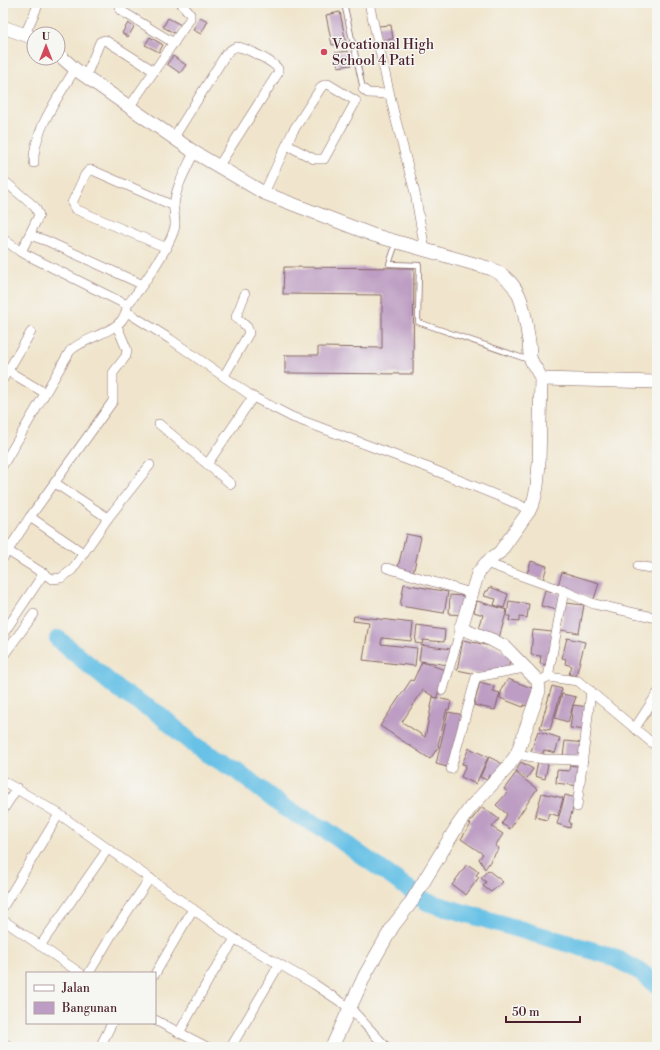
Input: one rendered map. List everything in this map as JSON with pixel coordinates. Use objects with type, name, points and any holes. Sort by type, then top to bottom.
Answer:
[{"type":"street","points":[[32,26],[39,3]]},
{"type":"street","points":[[118,3],[120,10],[174,43]]},
{"type":"street","points":[[130,106],[190,19],[190,14],[181,3]]},
{"type":"street","points":[[369,3],[389,94],[415,193],[425,250]]},
{"type":"street","points":[[3,27],[26,35]]},
{"type":"street","points":[[34,163],[34,147],[41,128],[81,72],[100,42],[105,40],[154,71]]},
{"type":"street","points":[[174,137],[230,49],[241,47],[274,64],[278,69],[278,73],[218,167]]},
{"type":"street","points":[[66,60],[194,152],[264,193],[337,222],[396,242],[492,269],[500,273],[517,290],[523,304],[531,360],[539,372],[541,379],[537,487],[529,511],[500,552],[486,563],[478,573],[443,690]]},
{"type":"street","points":[[264,193],[293,131],[324,85],[328,84],[356,101],[324,159],[314,159],[287,145]]},
{"type":"street","points":[[363,89],[368,93],[389,94]]},
{"type":"street","points":[[3,465],[44,393],[70,352],[77,344],[116,326],[141,284],[166,248],[175,228],[174,206],[179,186],[194,152]]},
{"type":"street","points":[[166,248],[75,209],[72,203],[84,175],[89,170],[92,170],[174,206]]},
{"type":"street","points":[[3,180],[38,211],[38,219],[21,252]]},
{"type":"street","points":[[30,235],[47,240],[141,284]]},
{"type":"street","points":[[3,238],[21,252],[127,308],[253,397],[292,417],[429,468],[520,505],[529,511]]},
{"type":"street","points":[[224,376],[249,333],[247,327],[236,316],[245,294]]},
{"type":"street","points":[[116,326],[126,350],[126,356],[113,373],[113,402],[30,518],[6,555],[44,573],[52,579],[61,578],[72,570],[108,518],[150,465]]},
{"type":"street","points":[[31,332],[5,372],[44,393]]},
{"type":"street","points":[[541,379],[657,382]]},
{"type":"street","points":[[208,463],[253,397]]},
{"type":"street","points":[[159,424],[208,463],[231,484]]},
{"type":"street","points":[[55,483],[108,518]]},
{"type":"street","points":[[30,518],[83,553]]},
{"type":"street","points":[[486,563],[564,591],[594,604],[657,618]]},
{"type":"street","points":[[638,566],[657,570]]},
{"type":"street","points":[[387,568],[471,593]]},
{"type":"street","points":[[3,634],[44,573]]},
{"type":"street","points":[[332,1047],[365,975],[393,926],[410,904],[470,808],[507,768],[517,754],[543,679],[564,591]]},
{"type":"street","points":[[5,649],[34,614]]},
{"type":"street","points":[[461,628],[492,640],[505,647],[525,668],[543,679],[578,681],[657,747]]},
{"type":"street","points":[[451,769],[476,677],[525,668]]},
{"type":"street","points":[[577,807],[591,691]]},
{"type":"street","points":[[635,728],[657,694]]},
{"type":"street","points":[[517,754],[543,759],[582,760]]},
{"type":"street","points":[[3,781],[59,814],[107,850],[150,878],[235,938],[314,984],[350,1008],[386,1047]]},
{"type":"street","points":[[3,810],[17,788]]},
{"type":"street","points":[[3,907],[59,814]]},
{"type":"street","points":[[40,946],[107,850]]},
{"type":"street","points":[[90,972],[150,878]]},
{"type":"street","points":[[156,972],[193,909]]},
{"type":"street","points":[[3,920],[79,972]]},
{"type":"street","points":[[179,1033],[208,979],[235,938]]},
{"type":"street","points":[[231,1047],[279,965]]},
{"type":"street","points":[[156,1021],[207,1047]]},
{"type":"street","points":[[100,1047],[112,1024]]},
{"type":"lane","points":[[344,3],[363,89]]},
{"type":"lane","points":[[396,242],[389,264],[419,264],[418,322],[531,360]]},
{"type":"building","points":[[340,12],[346,43],[332,45],[326,15]]},
{"type":"building","points":[[200,17],[208,21],[201,34],[193,30]]},
{"type":"building","points":[[168,18],[181,25],[176,34],[163,27]]},
{"type":"building","points":[[128,23],[134,27],[128,37],[122,33]]},
{"type":"building","points":[[391,25],[393,39],[380,40],[378,26]]},
{"type":"building","points":[[150,37],[163,45],[159,52],[145,45]]},
{"type":"building","points":[[348,51],[351,65],[338,67],[335,53]]},
{"type":"building","points":[[173,56],[186,65],[180,73],[167,64]]},
{"type":"building","points":[[284,267],[414,268],[413,374],[285,373],[285,355],[318,355],[318,347],[382,348],[382,295],[283,294]]},
{"type":"building","points":[[406,534],[421,537],[413,574],[397,571]]},
{"type":"building","points":[[531,561],[547,566],[543,580],[527,574]]},
{"type":"building","points":[[562,572],[599,583],[594,599],[557,588]]},
{"type":"building","points":[[404,584],[448,592],[444,613],[400,606]]},
{"type":"building","points":[[490,587],[508,594],[504,608],[494,605],[496,599],[484,596]]},
{"type":"building","points":[[545,590],[561,594],[557,610],[541,606]]},
{"type":"building","points":[[450,595],[464,596],[463,615],[449,614]]},
{"type":"building","points":[[477,601],[507,610],[499,638],[478,632],[483,615],[474,612]]},
{"type":"building","points":[[509,601],[529,604],[527,618],[519,617],[519,622],[509,621],[510,616],[507,616]]},
{"type":"building","points":[[565,603],[584,605],[579,633],[561,630]]},
{"type":"building","points":[[354,616],[413,623],[411,641],[382,638],[381,644],[417,648],[415,666],[363,660],[369,623],[353,621]]},
{"type":"building","points":[[417,626],[445,630],[444,642],[423,640],[422,644],[415,643]]},
{"type":"building","points":[[533,630],[552,632],[551,665],[540,664],[541,656],[531,655]]},
{"type":"building","points":[[567,638],[585,642],[576,676],[569,674],[572,666],[565,664],[566,659],[562,658]]},
{"type":"building","points":[[463,640],[495,647],[511,656],[508,670],[500,668],[499,672],[477,674],[457,670]]},
{"type":"building","points":[[421,645],[451,649],[449,665],[419,661]]},
{"type":"building","points":[[422,662],[448,671],[436,698],[451,701],[449,710],[447,709],[439,746],[430,759],[380,726],[411,680],[413,681]],"holes":[[[423,690],[435,697],[433,697],[425,737],[402,722]]]},
{"type":"building","points":[[508,679],[537,690],[531,707],[524,705],[523,707],[500,698],[502,688]]},
{"type":"building","points":[[480,682],[494,686],[493,691],[500,693],[495,710],[474,705]]},
{"type":"building","points":[[552,686],[562,689],[550,730],[540,728]]},
{"type":"building","points":[[562,694],[576,697],[568,722],[555,718]]},
{"type":"building","points":[[573,705],[589,707],[585,730],[570,728]]},
{"type":"building","points":[[448,712],[464,715],[451,768],[436,764]]},
{"type":"building","points":[[538,731],[560,738],[555,753],[544,750],[541,758],[530,754]]},
{"type":"building","points":[[565,741],[584,743],[582,758],[563,756]]},
{"type":"building","points":[[469,748],[488,757],[476,784],[461,777],[466,765],[462,764]]},
{"type":"building","points":[[489,757],[505,765],[495,777],[489,775],[487,780],[480,777]]},
{"type":"building","points":[[521,762],[533,769],[527,778],[516,771]]},
{"type":"building","points":[[538,762],[548,764],[545,779],[535,776]]},
{"type":"building","points":[[570,765],[581,767],[579,786],[556,783],[557,770],[569,771]]},
{"type":"building","points":[[516,773],[537,789],[510,829],[502,824],[507,814],[496,805],[508,792],[504,789]]},
{"type":"building","points":[[542,793],[563,798],[558,816],[549,813],[547,820],[535,817]]},
{"type":"building","points":[[565,795],[576,798],[569,822],[571,823],[570,828],[557,824]]},
{"type":"building","points":[[482,807],[499,819],[492,827],[503,834],[495,846],[499,848],[485,869],[479,859],[483,854],[461,839],[471,824],[469,823]]},
{"type":"building","points":[[467,864],[479,872],[476,875],[479,877],[466,895],[452,885]]},
{"type":"building","points":[[488,870],[503,882],[491,892],[483,886],[486,882],[481,878]]},
{"type":"waterway","points":[[58,639],[119,690],[160,715],[195,746],[237,771],[283,807],[326,830],[427,902],[611,956],[641,972],[657,986]]},
{"type":"place","name":"Vocational High School 4 Pati","points":[[324,52]]}]
